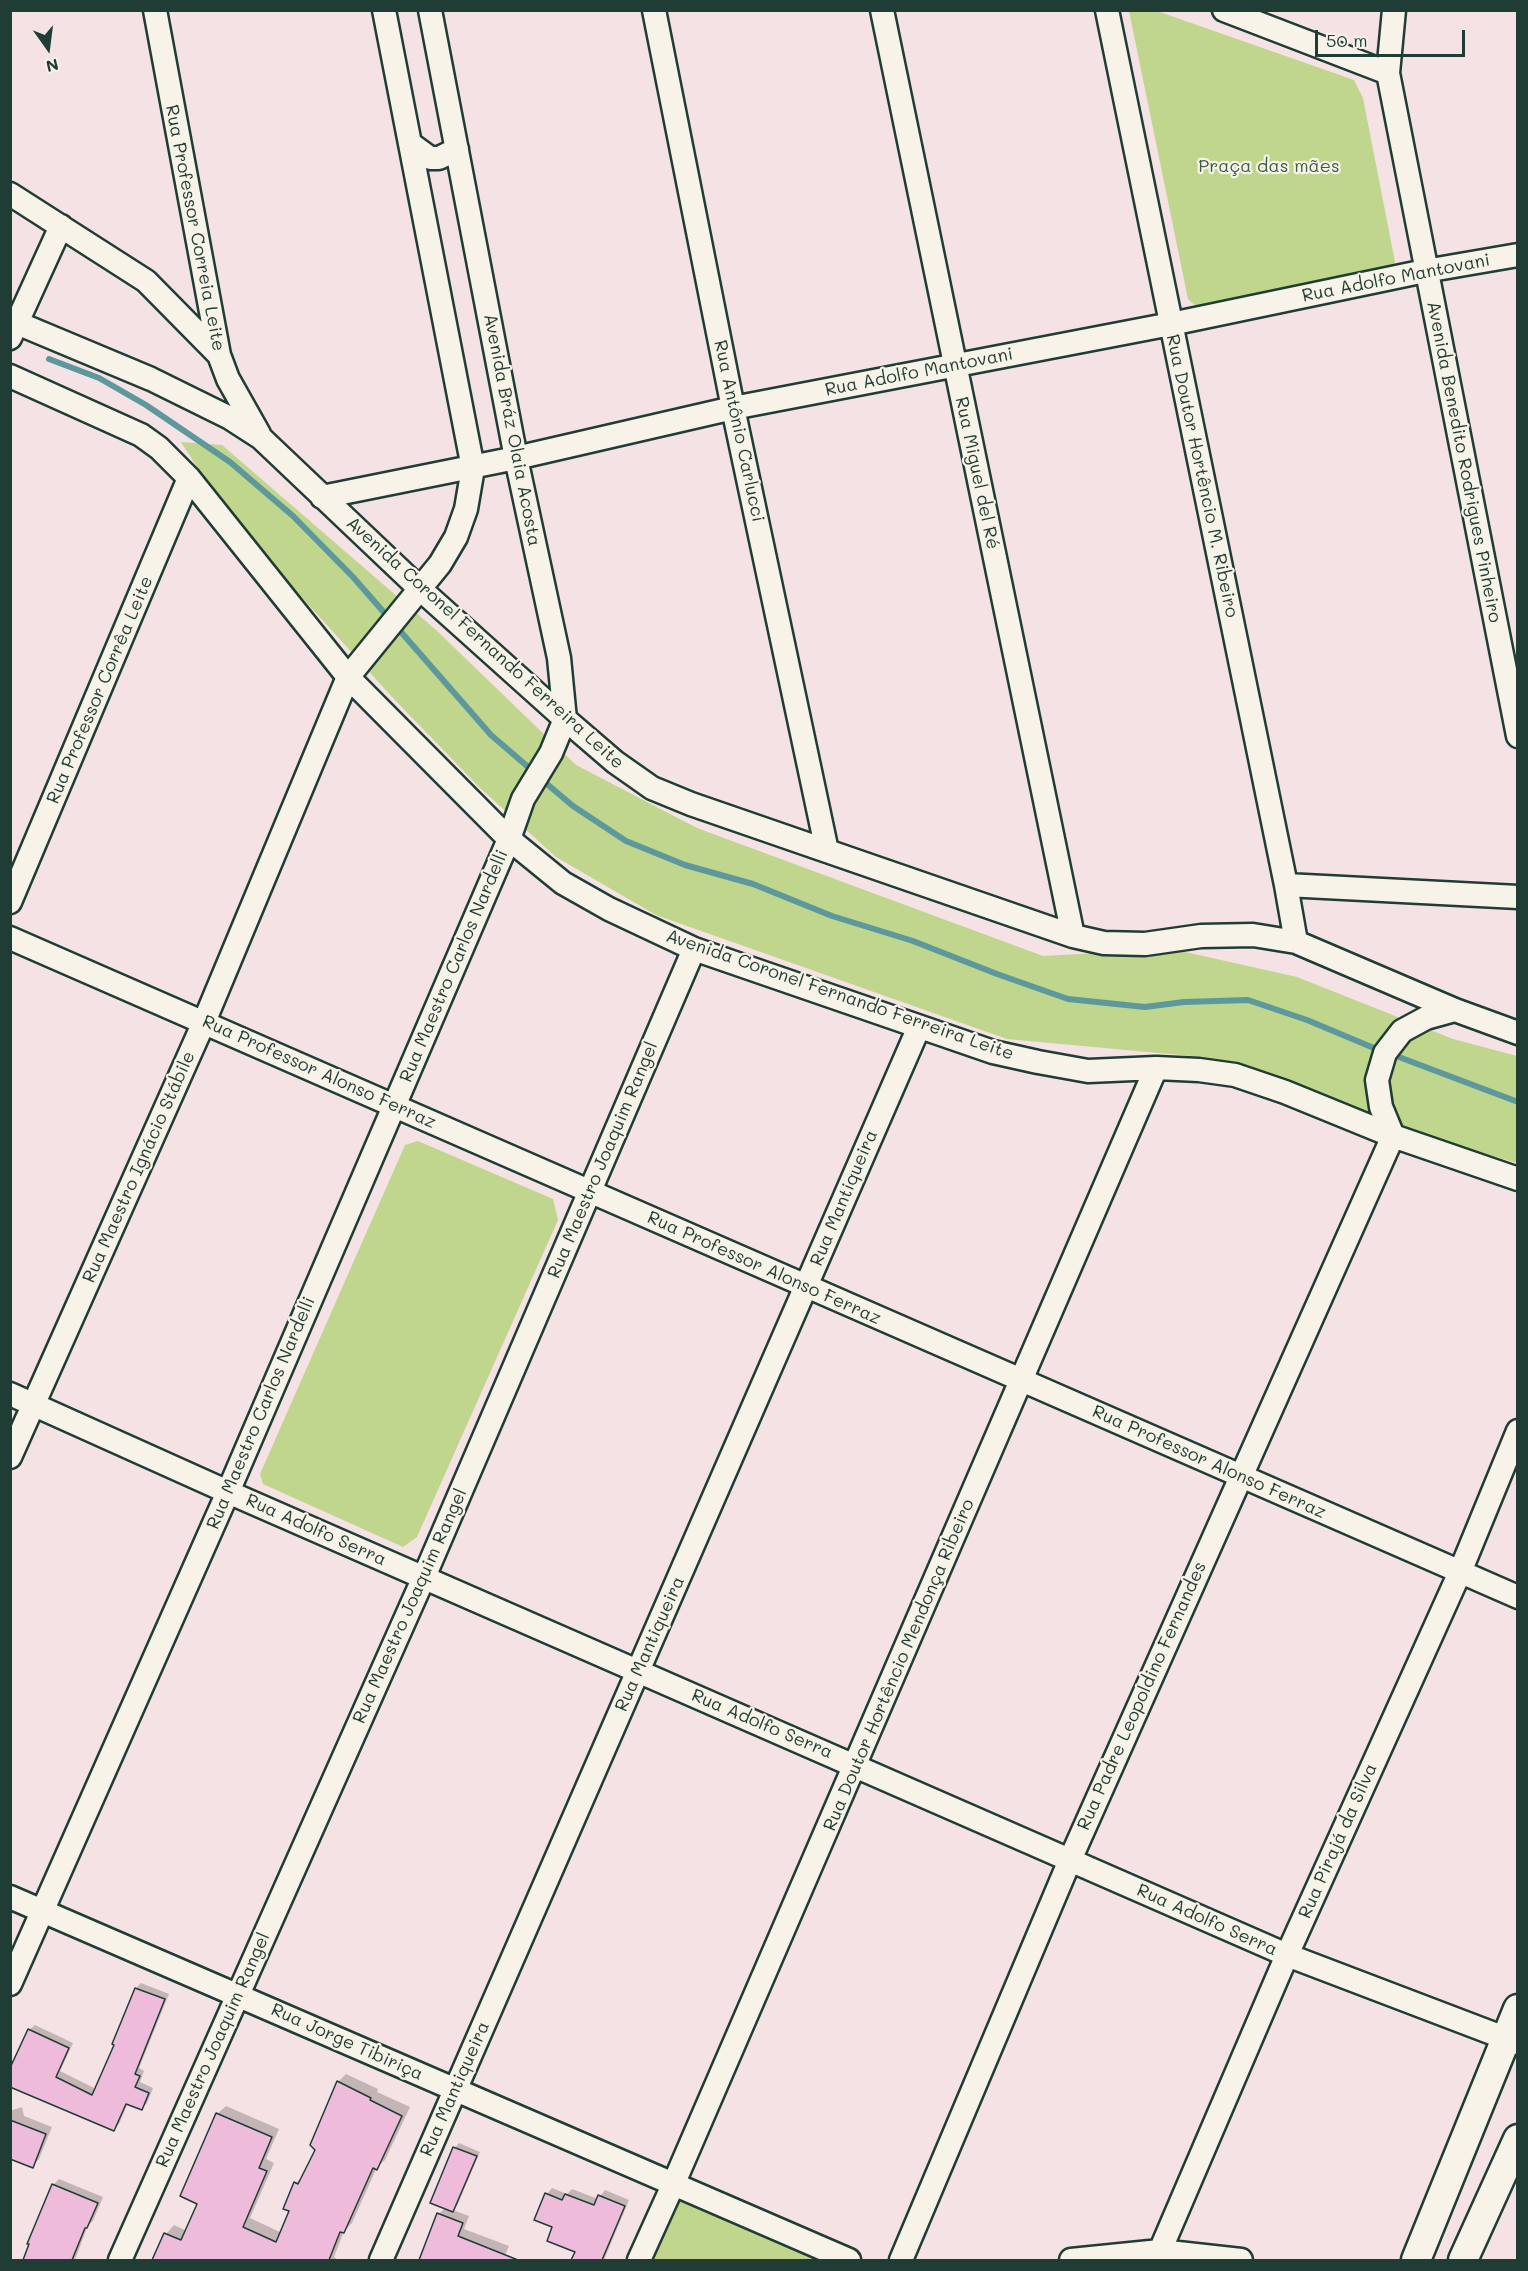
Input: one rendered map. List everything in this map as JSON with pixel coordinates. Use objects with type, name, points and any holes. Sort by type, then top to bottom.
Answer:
[{"type":"main road","points":[[1447,2260],[1418,2255],[1511,2040],[1518,2009]]},
{"type":"main road","points":[[1463,2260],[1518,2139]]},
{"type":"street","name":"Rua Professor Correia Leite","points":[[155,10],[219,355],[228,379],[261,438]]},
{"type":"street","points":[[348,676],[440,564],[456,537],[466,509],[473,468],[384,10]]},
{"type":"street","name":"Avenida Bráz Olaia Acosta","points":[[430,10],[516,458],[559,658],[566,719]]},
{"type":"street","name":"Rua Antônio Carlucci","points":[[654,10],[733,408],[827,851]]},
{"type":"street","name":"Rua Miguel del Ré","points":[[882,10],[1073,936]]},
{"type":"street","name":"Rua Doutor Hortêncio M. Ribeiro","points":[[1107,10],[1296,942]]},
{"type":"street","points":[[1224,10],[1388,73]]},
{"type":"street","name":"Avenida Benedito Rodrigues Pinheiro","points":[[1394,10],[1388,73],[1425,271],[1512,680],[1518,736]]},
{"type":"street","points":[[411,144],[430,158],[439,158],[457,149]]},
{"type":"street","points":[[10,194],[146,280],[219,355]]},
{"type":"street","points":[[61,226],[13,327],[151,379],[230,418],[261,438]]},
{"type":"street","name":"Rua Adolfo Mantovani","points":[[322,498],[473,468],[733,408],[1171,324],[1425,271],[1518,255]]},
{"type":"street","name":"Avenida Coronel Fernando Ferreira Leite","points":[[10,376],[141,435],[159,448],[189,478],[348,676],[509,839],[563,883],[609,909],[694,949],[993,1052],[1088,1071],[1156,1068],[1199,1070],[1235,1075],[1285,1092],[1393,1136],[1518,1179]]},
{"type":"street","name":"Avenida Coronel Fernando Ferreira Leite","points":[[261,438],[419,588],[615,762],[652,788],[692,804],[1073,936],[1104,943],[1144,944],[1201,936],[1253,934],[1296,942],[1455,1010],[1518,1033]]},
{"type":"street","name":"Rua Professor Corrêa Leite","points":[[10,902],[189,478]]},
{"type":"street","name":"Rua Maestro Ignácio Stábile","points":[[10,1457],[204,1022],[348,676]]},
{"type":"street","points":[[509,839],[524,799],[551,753],[566,719]]},
{"type":"street","name":"Rua Maestro Carlos Nardelli","points":[[10,1984],[228,1492],[509,839]]},
{"type":"street","points":[[1286,885],[1518,897]]},
{"type":"street","name":"Rua Professor Alonso Ferraz","points":[[10,938],[1518,1597]]},
{"type":"street","name":"Rua Maestro Joaquim Rangel","points":[[120,2260],[424,1577],[694,949]]},
{"type":"street","points":[[1393,1136],[1382,1107],[1377,1080],[1385,1053],[1402,1031],[1426,1018],[1455,1010]]},
{"type":"street","name":"Rua Mantiqueira","points":[[381,2260],[919,1027]]},
{"type":"street","name":"Rua Doutor Hortêncio Mendonça Ribeiro","points":[[639,2260],[856,1765],[1156,1068]]},
{"type":"street","name":"Rua Padre Leopoldino Fernandes","points":[[901,2260],[1070,1860],[1393,1136]]},
{"type":"street","name":"Rua Adolfo Serra","points":[[10,1394],[228,1492],[1287,1955],[1511,2040]]},
{"type":"street","name":"Rua Pirajá da Silva","points":[[1161,2251],[1287,1955],[1460,1572],[1518,1431]]},
{"type":"street","name":"Rua Jorge Tibiriça","points":[[10,1897],[849,2260]]},
{"type":"street","points":[[1071,2260],[1161,2251],[1241,2260]]},
{"type":"green space","name":"Praça das mães","points":[[1129,11],[1157,11],[1354,80],[1363,98],[1395,262],[1387,271],[1198,308],[1188,299]]},
{"type":"green space","points":[[181,442],[222,445],[436,630],[576,765],[697,828],[1043,956],[1172,949],[1297,977],[1453,1039],[1517,1056],[1517,1163],[1452,1144],[1304,1089],[1202,1057],[1007,1039],[656,915],[556,857],[479,787],[393,698],[230,518]]},
{"type":"green space","points":[[418,1141],[553,1199],[558,1220],[417,1537],[403,1547],[263,1484],[260,1474],[405,1145]]},
{"type":"green space","points":[[679,2198],[824,2260],[650,2260]]},
{"type":"building","points":[[135,1988],[165,1999],[135,2074],[140,2076],[135,2087],[149,2093],[142,2110],[126,2104],[114,2131],[10,2087],[10,2068],[28,2029],[69,2048],[56,2077],[92,2095]]},
{"type":"building","points":[[337,2081],[402,2116],[377,2170],[373,2168],[344,2233],[340,2232],[329,2260],[152,2260],[164,2233],[181,2240],[197,2204],[180,2196],[216,2113],[272,2137],[259,2168],[267,2171],[243,2227],[276,2242],[289,2211],[283,2209],[294,2182],[298,2184],[315,2150],[310,2145]]},
{"type":"building","points":[[10,2120],[46,2134],[33,2168],[10,2159]]},
{"type":"building","points":[[453,2147],[477,2156],[453,2212],[430,2203]]},
{"type":"building","points":[[52,2184],[98,2203],[72,2260],[23,2260],[29,2244],[27,2244]]},
{"type":"building","points":[[545,2193],[562,2200],[565,2194],[594,2205],[598,2195],[625,2206],[602,2260],[571,2260],[575,2252],[547,2241],[552,2227],[534,2220]]},
{"type":"building","points":[[437,2213],[463,2223],[458,2236],[518,2260],[419,2260]]},
{"type":"waterway","points":[[49,359],[99,378],[146,405],[230,462],[293,516],[353,577],[491,735],[534,772]]},
{"type":"waterway","points":[[541,779],[573,806],[626,841],[685,865],[753,884],[832,916],[913,941],[1068,999],[1145,1007],[1184,1002],[1248,1000],[1307,1020],[1381,1051]]},
{"type":"waterway","points":[[1391,1054],[1518,1102]]}]
